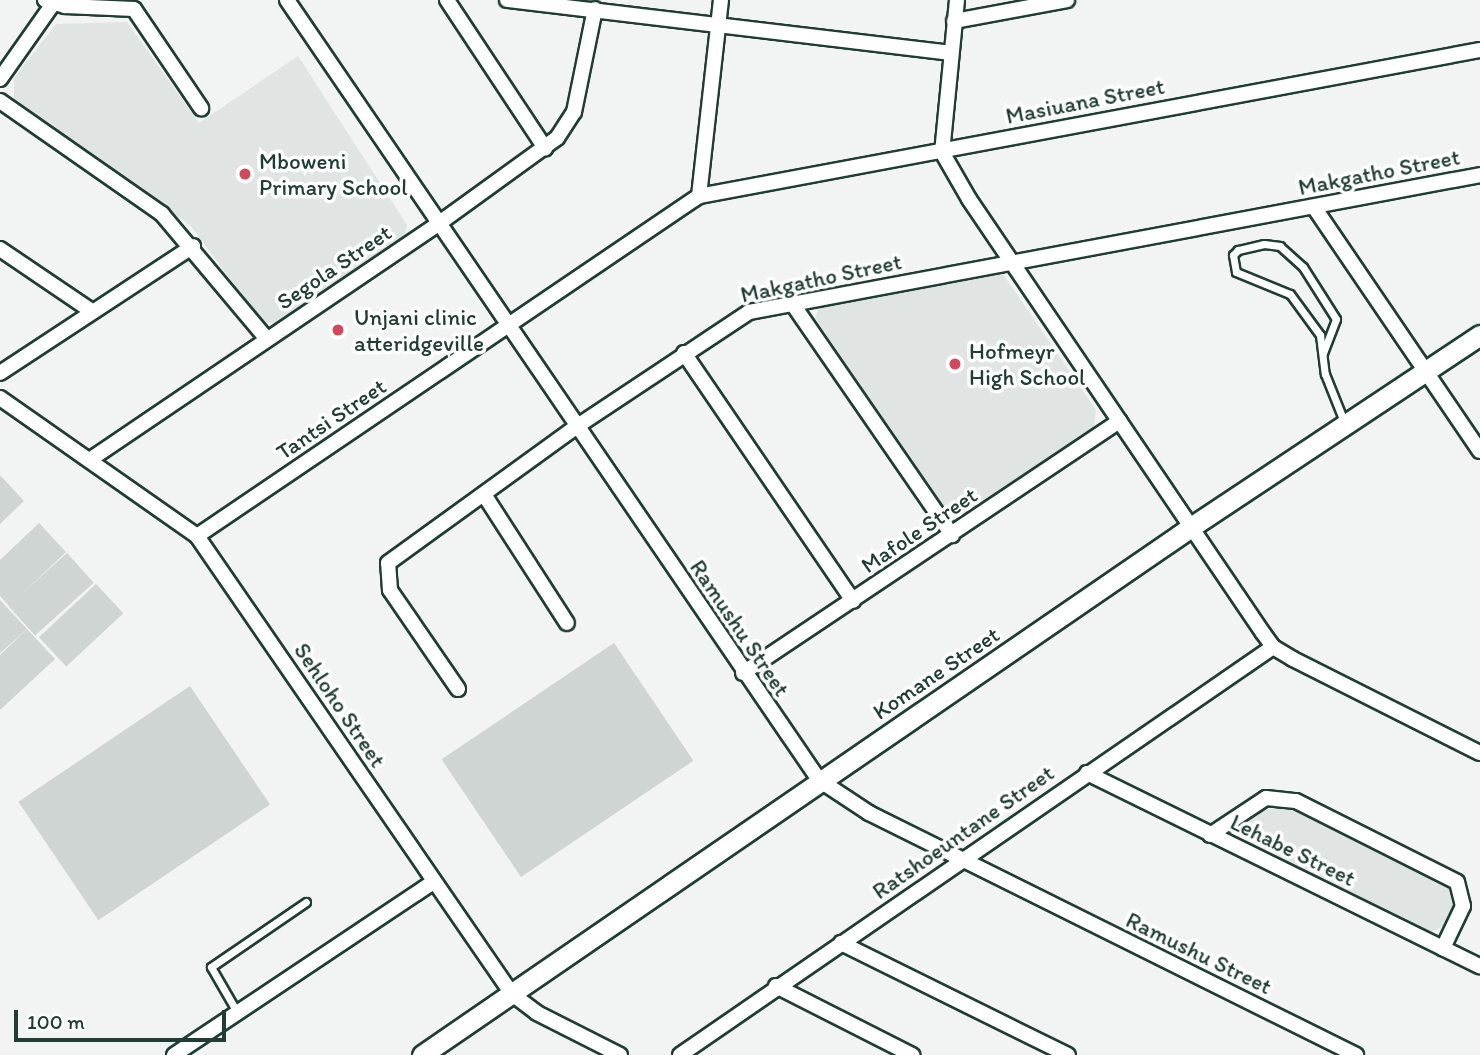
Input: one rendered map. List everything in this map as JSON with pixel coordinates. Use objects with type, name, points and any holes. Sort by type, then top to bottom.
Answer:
[{"type":"street","name":"Ramushu Street","points":[[287,0],[743,673],[819,780],[869,813],[1356,1055]]},
{"type":"street","points":[[447,0],[545,148]]},
{"type":"street","points":[[507,0],[951,53]]},
{"type":"street","points":[[699,196],[721,0]]},
{"type":"street","points":[[957,0],[942,152],[1012,263],[1273,647],[1480,753]]},
{"type":"street","points":[[954,21],[1067,0]]},
{"type":"street","points":[[0,79],[49,2],[134,9],[201,108]]},
{"type":"street","name":"Segola Street","points":[[91,459],[438,224],[545,148],[574,111],[594,9]]},
{"type":"street","name":"Masiuana Street","points":[[699,196],[1480,50]]},
{"type":"street","points":[[0,101],[162,214],[193,246],[267,339]]},
{"type":"street","name":"Makgatho Street","points":[[458,689],[390,590],[385,568],[395,556],[485,496],[576,427],[749,312],[1480,175]]},
{"type":"street","name":"Tantsi Street","points":[[197,536],[699,196]]},
{"type":"street","points":[[1314,207],[1480,450]]},
{"type":"street","points":[[0,373],[90,310],[193,246]]},
{"type":"street","points":[[0,249],[90,310]]},
{"type":"street","points":[[792,303],[952,535]]},
{"type":"street","name":"Komane Street","points":[[422,1055],[819,780],[1191,527],[1480,335]]},
{"type":"street","points":[[684,354],[853,601]]},
{"type":"street","name":"Sehloho Street","points":[[0,398],[91,459],[197,536],[512,994],[537,1013],[620,1055]]},
{"type":"street","name":"Mafole Street","points":[[743,673],[1119,421]]},
{"type":"street","points":[[485,496],[567,623]]},
{"type":"street","name":"Ratshoeuntane Street","points":[[680,1055],[776,986],[965,861],[1087,773],[1273,647]]},
{"type":"street","name":"Lehabe Street","points":[[1087,773],[1480,967]]},
{"type":"street","points":[[1210,835],[1266,798],[1296,801],[1457,883],[1463,906],[1443,948]]},
{"type":"street","points":[[174,1055],[433,882]]},
{"type":"street","points":[[841,943],[1068,1055]]},
{"type":"street","points":[[776,986],[912,1055]]},
{"type":"lane","points":[[1323,354],[1336,319],[1303,267],[1280,246],[1264,244],[1238,250],[1233,255],[1236,272],[1294,297],[1320,335],[1325,374],[1346,426]]},
{"type":"lane","points":[[238,1013],[211,967],[306,902]]},
{"type":"shaded area","name":"Mboweni Primary School","points":[[127,22],[199,123],[298,56],[407,225],[404,239],[279,325],[261,321],[191,226],[14,102],[14,78],[56,24]]},
{"type":"shaded area","name":"Hofmeyr High School","points":[[1003,274],[1096,410],[1093,430],[961,516],[945,515],[815,318],[819,308]]},
{"type":"shaded area","points":[[0,475],[24,501],[0,524]]},
{"type":"shaded area","points":[[39,523],[66,552],[9,606],[0,596],[0,560]]},
{"type":"shaded area","points":[[67,553],[94,583],[35,636],[8,606]]},
{"type":"shaded area","points":[[96,584],[123,613],[66,666],[39,637]]},
{"type":"shaded area","points":[[0,600],[27,629],[0,653]]},
{"type":"shaded area","points":[[27,629],[55,659],[0,710],[0,655]]},
{"type":"shaded area","points":[[614,643],[693,761],[521,877],[442,759]]},
{"type":"shaded area","points":[[190,686],[270,805],[98,920],[18,802]]},
{"type":"shaded area","points":[[1287,807],[1450,889],[1454,905],[1442,927],[1428,933],[1248,842],[1245,829],[1250,820],[1264,810]]},
{"type":"place","name":"Mboweni Primary School","points":[[245,174]]},
{"type":"place","name":"Unjani clinic atteridgeville","points":[[338,330]]},
{"type":"place","name":"Hofmeyr High School","points":[[955,364]]}]
